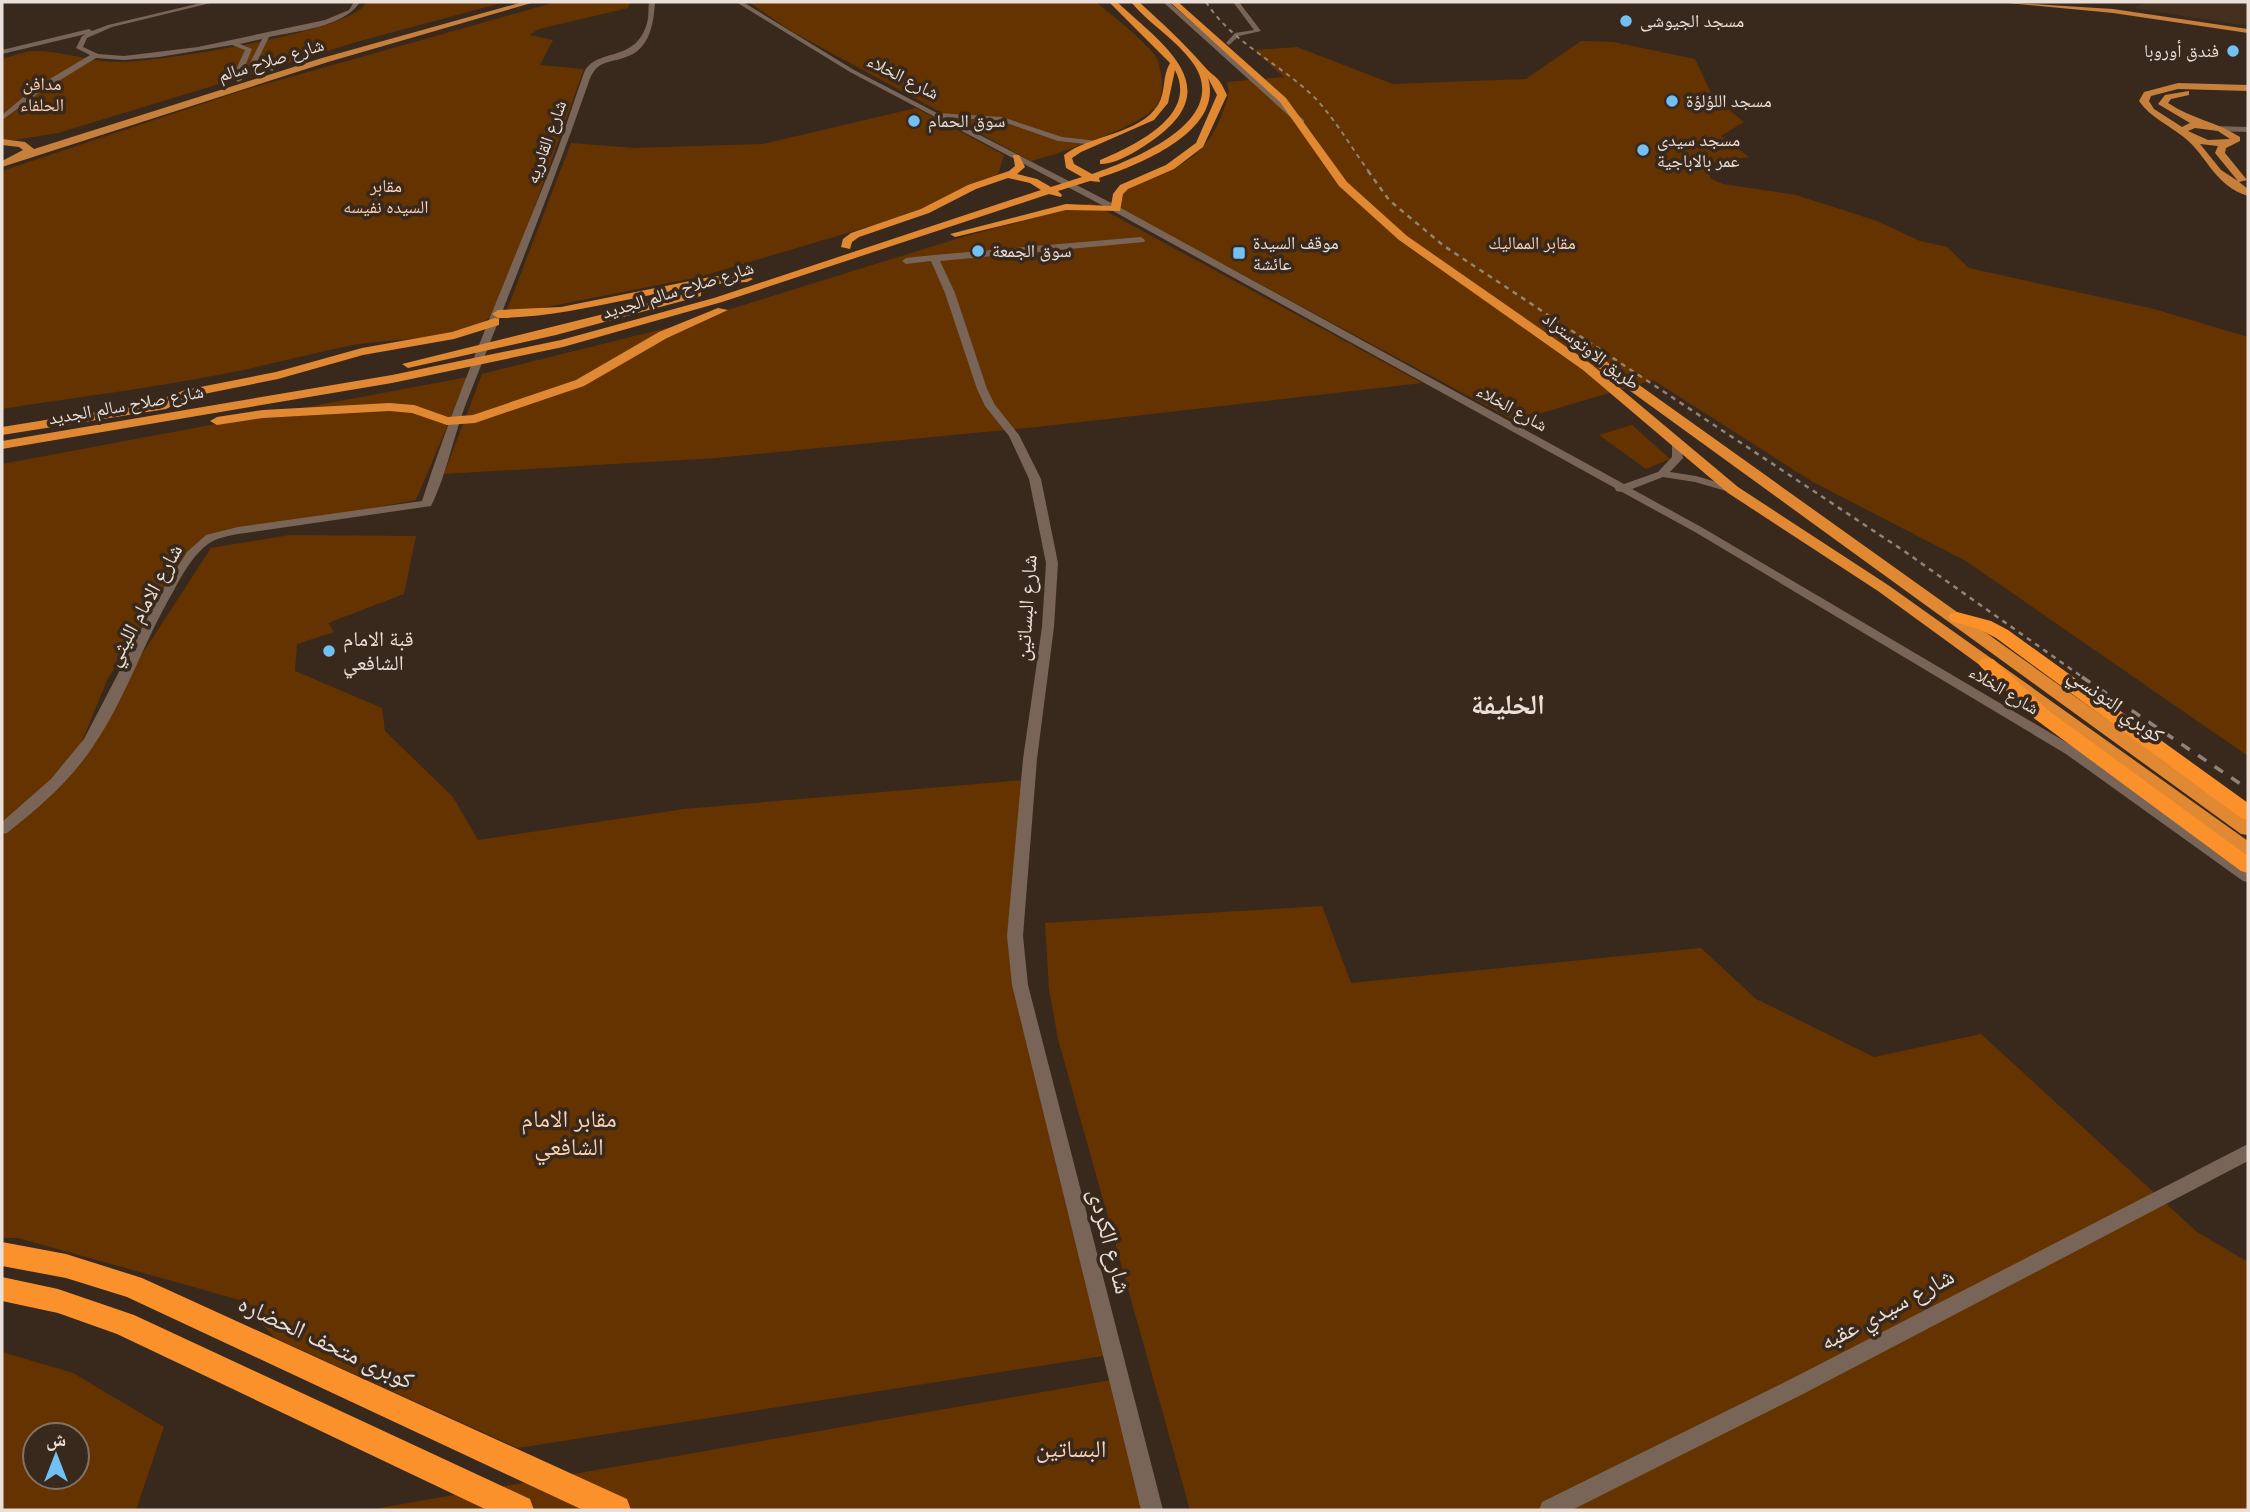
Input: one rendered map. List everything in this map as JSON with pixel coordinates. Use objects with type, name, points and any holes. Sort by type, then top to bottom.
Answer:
[{"type":"highway","name":"شارع صلاح سالم الجديد","points":[[202,405],[475,350],[706,292],[1125,153],[1159,132],[1175,117],[1184,97],[1183,78],[1174,63],[1113,2]]},
{"type":"highway","points":[[866,252],[911,246],[1066,208],[1116,209],[1118,194],[1128,185],[1170,167],[1200,145],[1222,95],[1214,78],[1202,73],[1135,2]]},
{"type":"highway","points":[[1174,2],[1212,31]]},
{"type":"highway","points":[[1185,2],[1212,31]]},
{"type":"highway","name":"طريق الاوتوستراد","points":[[1212,31],[1283,100],[1343,184],[1382,220],[1417,248],[1587,367],[1710,473],[1883,588],[1987,663]]},
{"type":"highway","name":"طريق الاوتوستراد","points":[[1212,31],[1300,106],[1342,167],[1394,216],[1957,617]]},
{"type":"highway","points":[[1128,185],[1100,181],[1068,164],[1066,160],[1071,154],[1139,125],[1158,111],[1168,96],[1169,73],[1174,63]]},
{"type":"highway","name":"شارع صلاح سالم الجديد","points":[[2,445],[103,428],[150,414],[531,351],[718,300],[1108,172],[1147,156],[1174,138],[1196,116],[1206,94],[1202,73]]},
{"type":"highway","points":[[846,247],[847,241],[855,235],[925,211],[972,187],[1011,173],[1020,167],[1016,157]]},
{"type":"highway","points":[[1011,173],[1041,170]]},
{"type":"highway","points":[[1011,173],[1033,181],[1064,199],[1066,208]]},
{"type":"highway","points":[[150,414],[195,392],[278,375],[362,352],[454,335],[496,318],[548,313],[694,282],[747,279]]},
{"type":"highway","points":[[150,414],[194,423],[263,414],[398,407],[453,422],[520,406],[580,383],[674,330],[764,294],[777,281]]},
{"type":"highway","points":[[2,419],[66,410],[109,414]]},
{"type":"highway","name":"شارع صلاح سالم الجديد","points":[[2,431],[109,414],[150,414]]},
{"type":"highway","points":[[2,456],[63,444],[103,428]]},
{"type":"highway","points":[[1710,473],[1735,476],[1743,472],[1745,467]]},
{"type":"highway","points":[[1739,494],[1755,491],[1782,493]]},
{"type":"highway","points":[[1957,617],[1976,621],[2002,634],[2248,813]]},
{"type":"highway","name":"كوبري التونسي","points":[[1957,617],[2248,829]]},
{"type":"highway","points":[[1987,663],[2042,715],[2248,866]]},
{"type":"highway","name":"كوبري التونسي","points":[[1987,663],[2248,850]]},
{"type":"highway","name":"كوبرى متحف الحضاره","points":[[2,1254],[66,1266],[133,1287],[616,1510]]},
{"type":"highway","points":[[2,1289],[58,1301],[124,1324],[519,1510]]},
{"type":"main road","name":"شارع صلاح سالم","points":[[26,145],[271,70],[510,2]]},
{"type":"main road","name":"شارع صلاح سالم","points":[[2,164],[298,68],[531,2]]},
{"type":"main road","points":[[2003,2],[2126,13],[2248,29]]},
{"type":"main road","points":[[2044,2],[2142,11],[2248,29]]},
{"type":"main road","points":[[2248,88],[2178,86],[2147,94],[2144,101],[2148,107],[2191,138],[2217,172],[2248,193]]},
{"type":"main road","points":[[2248,94],[2190,92],[2172,95],[2163,101],[2174,113],[2234,135],[2236,139],[2220,150],[2231,170],[2248,184]]},
{"type":"main road","points":[[2181,131],[2189,126],[2248,130]]},
{"type":"main road","points":[[2191,138],[2248,143]]},
{"type":"main road","points":[[2,142],[26,145],[29,150],[23,156]]},
{"type":"main road","points":[[2222,156],[2248,143]]},
{"type":"street","points":[[153,15],[160,10],[187,2]]},
{"type":"street","points":[[2,52],[212,2]]},
{"type":"street","points":[[79,46],[84,52],[94,56],[149,57],[339,17],[351,11],[357,2]]},
{"type":"street","name":"شارع القادريه","points":[[427,504],[453,422],[496,318],[589,70],[603,60],[635,49],[648,29],[652,2]]},
{"type":"street","name":"شارع الخلاء","points":[[739,2],[852,71],[1116,209],[1715,539],[2071,751],[2248,877]]},
{"type":"street","points":[[1166,2],[1301,122]]},
{"type":"street","points":[[1229,43],[1237,34],[1258,31],[1236,2]]},
{"type":"street","points":[[79,46],[84,37],[98,30]]},
{"type":"street","points":[[268,33],[252,65],[271,70]]},
{"type":"street","points":[[228,42],[249,49],[237,76],[239,80]]},
{"type":"street","points":[[2,57],[48,47],[79,46]]},
{"type":"street","points":[[2,118],[36,91],[94,56]]},
{"type":"street","points":[[2,129],[13,117],[12,110]]},
{"type":"street","points":[[936,114],[1009,120],[1058,139],[1095,143]]},
{"type":"street","points":[[906,261],[1142,240]]},
{"type":"street","name":"شارع البساتين","points":[[934,258],[950,293],[982,389],[990,406],[1014,435],[1035,479],[1052,564],[1048,627],[1030,759],[1015,936],[1020,985]]},
{"type":"street","points":[[1620,489],[1662,474],[1678,458],[1676,445]]},
{"type":"street","points":[[1662,474],[1696,479],[1739,494]]},
{"type":"street","name":"شارع الامام الليثي","points":[[2,829],[40,800],[87,745],[118,691],[167,592],[197,547],[205,540],[239,531],[427,504]]},
{"type":"street","name":"شارع الكردى","points":[[1020,985],[1152,1510]]},
{"type":"street","name":"شارع سيدي عقبه","points":[[1550,1510],[1798,1386],[2248,1152]]},
{"type":"shaded area","points":[[2147,2],[2246,2],[2248,26],[2133,8]]},
{"type":"green space","name":"مدافن الحلفاء","points":[[366,2],[505,2],[360,41],[58,133],[2,142],[2,59],[33,51],[123,62],[213,51],[329,24],[355,13]]},
{"type":"green space","name":"مقابر السيده نفيسه","points":[[556,2],[630,2],[628,8],[539,29],[529,35],[553,40],[540,65],[584,69],[497,312],[482,322],[447,334],[353,345],[244,370],[2,409],[2,171],[241,91]]},
{"type":"green space","points":[[749,2],[1096,2],[1138,37],[1156,57],[1162,81],[1160,99],[1150,112],[1119,130],[1031,161],[791,31]]},
{"type":"green space","name":"مقابر المماليك","points":[[1581,41],[1613,42],[1695,59],[1713,97],[1744,122],[1721,136],[1749,157],[1706,164],[1711,179],[1723,184],[1796,195],[1877,221],[1920,241],[1947,247],[1969,268],[2154,309],[2248,337],[2248,756],[1966,561],[1813,482],[1653,380],[1515,421],[1109,203],[1125,190],[1187,161],[1200,150],[1212,135],[1222,114],[1228,94],[1227,82],[1284,77],[1254,50],[1297,47],[1393,84],[1526,79]]},
{"type":"green space","points":[[916,108],[1004,155],[998,175],[908,215],[699,277],[505,315],[571,143],[635,148],[763,144]]},
{"type":"green space","points":[[1091,203],[1422,383],[1046,426],[716,458],[444,474],[482,374],[679,325],[966,236]]},
{"type":"green space","points":[[468,377],[416,500],[202,540],[108,678],[78,751],[49,788],[2,824],[2,464]]},
{"type":"green space","points":[[1632,425],[1670,459],[1646,469],[1599,435]]},
{"type":"green space","name":"مقابر الامام الشافعي","points":[[290,535],[416,536],[404,594],[328,623],[334,632],[297,644],[295,671],[382,708],[385,731],[453,797],[478,840],[684,809],[1025,780],[1012,942],[1109,1355],[518,1448],[275,1338],[240,1300],[18,1238],[2,1238],[2,833],[37,808],[89,751],[133,668],[211,548]]},
{"type":"green space","points":[[1322,906],[1351,983],[1701,948],[1756,999],[1874,1057],[1981,1034],[2197,1232],[2248,1262],[2248,1510],[1190,1510],[1058,1039],[1049,989],[1045,923]]},
{"type":"green space","points":[[2,1352],[73,1373],[164,1427],[136,1510],[2,1510]]},
{"type":"green space","name":"البساتين","points":[[1117,1379],[1148,1510],[368,1510]]},
{"type":"railway","points":[[1206,2],[1229,30],[1315,98],[1370,173]]},
{"type":"railway","points":[[1368,171],[1389,200],[1444,246],[1904,551],[2085,679]]},
{"type":"railway","points":[[2082,677],[2248,789]]},
{"type":"place","name":"مسجد الجيوشى","points":[[1626,21]]},
{"type":"place","name":"فندق أوروبا","points":[[2233,51]]},
{"type":"place","name":"مسجد اللؤلؤة","points":[[1672,101]]},
{"type":"place","name":"سوق الحمام","points":[[914,121]]},
{"type":"place","name":"مسجد سيدى عمر بالاباجية","points":[[1643,150]]},
{"type":"place","name":"سوق الجمعة","points":[[978,251]]},
{"type":"place","name":"موقف السيدة عائشة","points":[[1239,253]]},
{"type":"place","name":"قبة الامام الشافعي","points":[[329,651]]},
{"type":"district","name":"الخليفة","points":[[1508,704]]}]
